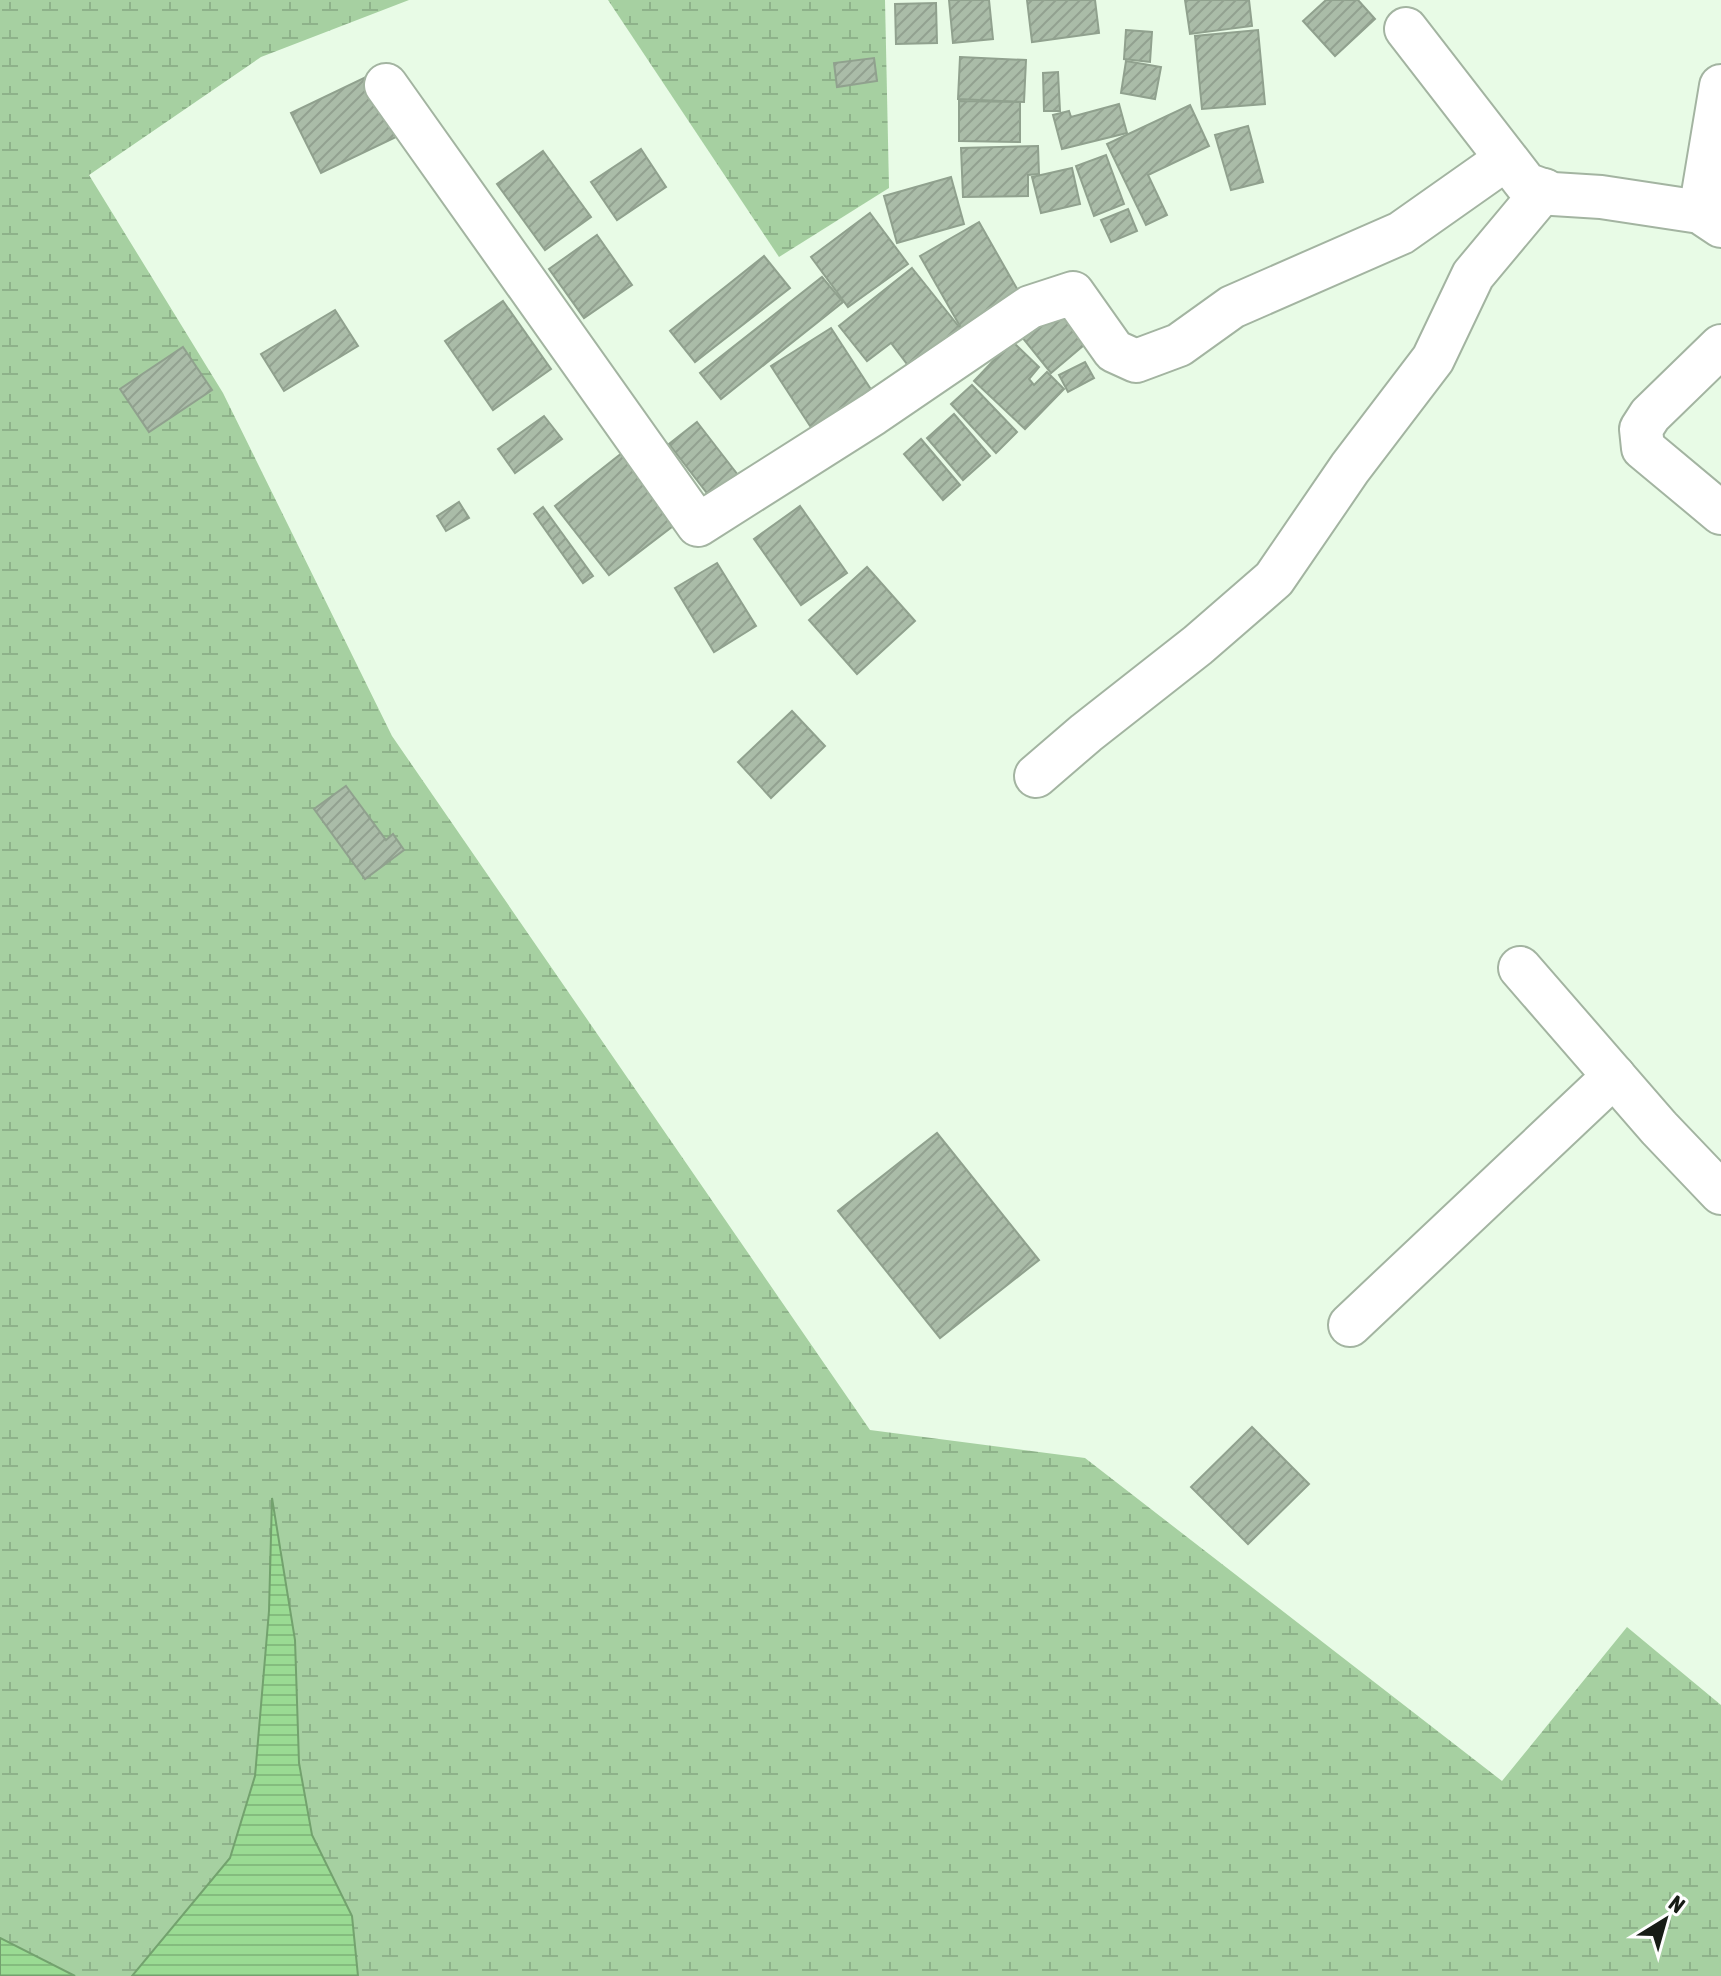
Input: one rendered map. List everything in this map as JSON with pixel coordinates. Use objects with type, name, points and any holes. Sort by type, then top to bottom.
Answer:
[{"type":"street","points":[[1406,29],[1526,184],[1553,194],[1601,197],[1710,219],[1721,86]]},
{"type":"street","points":[[386,85],[698,525],[873,414],[1030,307],[1073,293],[1114,351],[1136,361],[1179,345],[1232,307],[1401,233],[1506,159]]},
{"type":"street","points":[[1036,776],[1274,579],[1350,468],[1433,359],[1473,275],[1544,190]]},
{"type":"street","points":[[1721,346],[1650,415],[1641,429],[1643,448],[1721,513]]},
{"type":"street","points":[[1520,968],[1721,1193]]},
{"type":"street","points":[[1350,1325],[1614,1076]]},
{"type":"green space","points":[[0,0],[409,0],[261,57],[89,175],[223,393],[392,736],[870,1430],[1085,1458],[1502,1781],[1627,1627],[1721,1705],[1721,1976],[358,1976],[352,1916],[312,1835],[299,1763],[295,1640],[272,1504],[269,1611],[255,1775],[230,1858],[132,1976],[75,1976],[0,1938]]},
{"type":"green space","points":[[608,0],[885,0],[889,188],[779,257]]},
{"type":"shaded area","points":[[272,1498],[295,1640],[299,1763],[312,1835],[352,1916],[358,1976],[132,1976],[230,1858],[255,1776],[269,1611]]},
{"type":"shaded area","points":[[0,1938],[75,1976],[0,1976]]},
{"type":"building","points":[[949,0],[989,0],[993,39],[953,43]]},
{"type":"building","points":[[1027,0],[1095,0],[1099,33],[1032,42]]},
{"type":"building","points":[[1185,0],[1249,0],[1252,26],[1190,34]]},
{"type":"building","points":[[1326,0],[1358,0],[1375,19],[1335,56],[1303,21]]},
{"type":"building","points":[[936,3],[937,43],[896,44],[895,4]]},
{"type":"building","points":[[1126,30],[1152,32],[1150,62],[1124,59]]},
{"type":"building","points":[[1258,30],[1265,104],[1202,109],[1195,36]]},
{"type":"building","points":[[960,57],[1026,60],[1024,102],[958,99]]},
{"type":"building","points":[[874,58],[877,81],[837,87],[834,63]]},
{"type":"building","points":[[1126,61],[1161,67],[1155,99],[1121,93]]},
{"type":"building","points":[[1058,72],[1060,111],[1044,111],[1043,73]]},
{"type":"building","points":[[368,76],[398,136],[321,173],[291,113]]},
{"type":"building","points":[[959,101],[1020,102],[1020,142],[959,141]]},
{"type":"building","points":[[1119,104],[1127,133],[1062,149],[1053,115],[1069,111],[1071,117]]},
{"type":"building","points":[[1190,105],[1209,146],[1148,175],[1167,215],[1146,225],[1107,144]]},
{"type":"building","points":[[1248,126],[1263,182],[1231,190],[1215,135]]},
{"type":"building","points":[[1038,146],[1039,174],[1028,175],[1028,196],[963,197],[961,148]]},
{"type":"building","points":[[641,149],[666,187],[617,220],[591,182]]},
{"type":"building","points":[[543,151],[591,217],[545,250],[497,184]]},
{"type":"building","points":[[1106,155],[1124,204],[1094,216],[1076,166]]},
{"type":"building","points":[[1072,168],[1080,204],[1041,213],[1032,177]]},
{"type":"building","points":[[951,177],[964,224],[897,243],[884,196]]},
{"type":"building","points":[[1128,209],[1137,231],[1111,242],[1101,220]]},
{"type":"building","points":[[870,213],[908,264],[848,307],[811,257]]},
{"type":"building","points":[[979,222],[1020,294],[961,328],[920,256]]},
{"type":"building","points":[[597,235],[632,285],[584,318],[549,269]]},
{"type":"building","points":[[764,256],[790,288],[695,362],[670,331]]},
{"type":"building","points":[[912,268],[960,328],[910,368],[891,343],[867,361],[839,326]]},
{"type":"building","points":[[822,277],[843,302],[721,399],[700,373]]},
{"type":"building","points":[[503,301],[551,369],[493,410],[445,341]]},
{"type":"building","points":[[1062,303],[1091,339],[1051,373],[1021,336]]},
{"type":"building","points":[[335,310],[358,346],[284,391],[261,354]]},
{"type":"building","points":[[831,328],[872,391],[812,429],[771,366]]},
{"type":"building","points":[[1012,341],[1039,367],[1029,379],[1034,385],[1047,372],[1064,389],[1025,429],[974,381]]},
{"type":"building","points":[[183,347],[212,390],[149,432],[120,389]]},
{"type":"building","points":[[1085,362],[1094,378],[1068,392],[1059,375]]},
{"type":"building","points":[[972,385],[1017,432],[996,453],[951,404]]},
{"type":"building","points":[[954,414],[990,456],[963,480],[927,438]]},
{"type":"building","points":[[544,416],[562,439],[515,473],[498,449]]},
{"type":"building","points":[[697,422],[738,475],[710,497],[669,444]]},
{"type":"building","points":[[921,439],[960,485],[943,500],[904,454]]},
{"type":"building","points":[[622,453],[677,523],[609,575],[555,506]]},
{"type":"building","points":[[459,502],[469,518],[446,531],[437,516]]},
{"type":"building","points":[[800,506],[847,573],[801,605],[754,539]]},
{"type":"building","points":[[543,507],[593,576],[583,583],[534,514]]},
{"type":"building","points":[[717,563],[756,626],[714,652],[675,588]]},
{"type":"building","points":[[867,567],[915,621],[857,674],[809,620]]},
{"type":"building","points":[[792,711],[825,746],[771,798],[738,762]]},
{"type":"building","points":[[346,786],[386,840],[393,834],[404,850],[365,879],[314,809]]},
{"type":"building","points":[[937,1133],[1039,1260],[940,1338],[838,1211]]},
{"type":"building","points":[[1252,1427],[1309,1484],[1248,1544],[1191,1487]]}]
